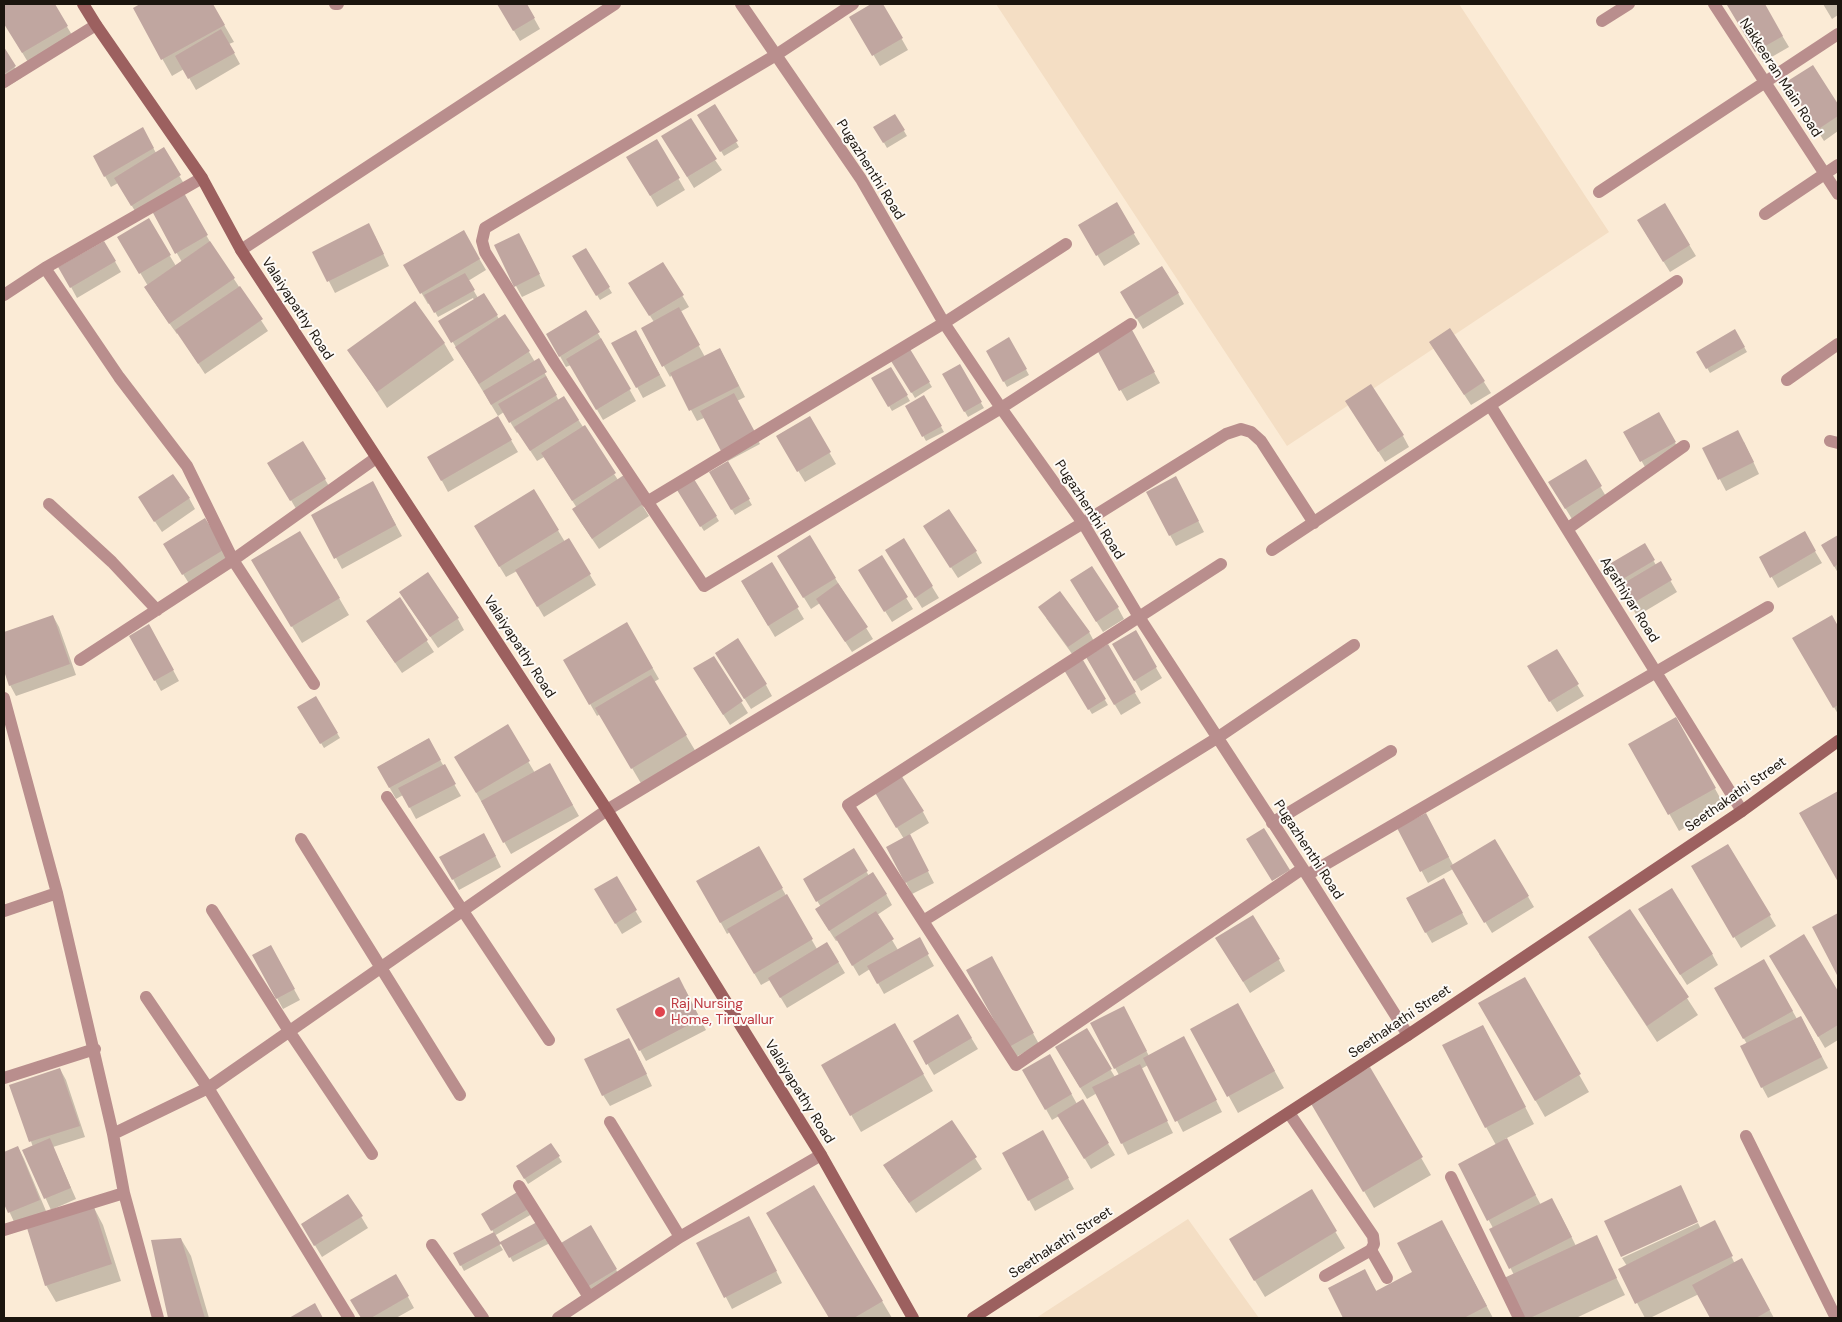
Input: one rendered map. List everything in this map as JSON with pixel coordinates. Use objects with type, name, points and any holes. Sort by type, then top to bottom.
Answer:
[{"type":"main road","name":"Valaiyapathy Road","points":[[82,4],[202,178],[241,250],[607,810],[821,1156],[913,1318]]},
{"type":"main road","name":"Seethakathi Street","points":[[973,1318],[1408,1035],[1742,811],[1838,741]]},
{"type":"street","points":[[241,250],[615,4]]},
{"type":"street","name":"Pugazhenthi Road","points":[[741,4],[861,179],[944,324],[1083,524],[1139,617],[1305,872],[1408,1035]]},
{"type":"street","points":[[853,4],[776,55],[486,228],[482,241],[485,252],[554,362],[704,586],[1001,408],[1131,324]]},
{"type":"street","points":[[1602,20],[1629,4]]},
{"type":"street","name":"Nakkeeran Main Road","points":[[1714,4],[1838,194]]},
{"type":"street","points":[[4,82],[96,26]]},
{"type":"street","points":[[1599,192],[1838,34]]},
{"type":"street","points":[[1765,214],[1838,164]]},
{"type":"street","points":[[4,295],[45,268],[202,178]]},
{"type":"street","points":[[647,502],[944,324],[1066,244]]},
{"type":"street","points":[[45,268],[119,377],[187,466],[233,560],[314,684]]},
{"type":"street","points":[[1272,550],[1677,281]]},
{"type":"street","points":[[1787,380],[1838,344]]},
{"type":"street","name":"Agathiyar Road","points":[[1490,405],[1742,811]]},
{"type":"street","points":[[114,1134],[208,1088],[607,810],[1083,524],[1226,434],[1241,429],[1251,432],[1261,441],[1314,523]]},
{"type":"street","points":[[1567,529],[1684,446]]},
{"type":"street","points":[[80,660],[233,560],[376,458]]},
{"type":"street","points":[[49,504],[112,562],[157,610]]},
{"type":"street","points":[[1221,564],[848,805],[1016,1066],[1305,872],[1768,607]]},
{"type":"street","points":[[923,921],[1217,738],[1354,645]]},
{"type":"street","points":[[4,699],[58,893],[114,1134],[124,1193],[158,1318]]},
{"type":"street","points":[[1272,823],[1391,751]]},
{"type":"street","points":[[388,797],[549,1040]]},
{"type":"street","points":[[301,839],[460,1095]]},
{"type":"street","points":[[4,911],[58,893]]},
{"type":"street","points":[[212,910],[372,1154]]},
{"type":"street","points":[[146,997],[208,1088],[349,1318]]},
{"type":"street","points":[[4,1078],[94,1049]]},
{"type":"street","points":[[1289,1113],[1374,1236],[1374,1244],[1371,1250],[1325,1276]]},
{"type":"street","points":[[610,1122],[680,1237]]},
{"type":"street","points":[[1746,1136],[1836,1318]]},
{"type":"street","points":[[558,1318],[680,1237],[821,1156]]},
{"type":"street","points":[[1451,1177],[1519,1318]]},
{"type":"street","points":[[519,1186],[589,1297]]},
{"type":"street","points":[[4,1230],[124,1193]]},
{"type":"street","points":[[432,1246],[483,1318]]},
{"type":"street","points":[[1371,1250],[1387,1278]]},
{"type":"shaded area","points":[[996,4],[1459,4],[1609,232],[1287,446]]},
{"type":"shaded area","points":[[1188,1219],[1259,1318],[1036,1318]]},
{"type":"building","points":[[4,4],[55,4],[68,26],[22,53],[4,24]]},
{"type":"building","points":[[140,4],[213,4],[225,25],[161,60],[133,8]]},
{"type":"building","points":[[497,4],[527,4],[535,18],[513,31]]},
{"type":"building","points":[[871,4],[883,4],[903,38],[872,56],[849,17]]},
{"type":"building","points":[[1765,4],[1783,36],[1755,52],[1727,5]]},
{"type":"building","points":[[221,29],[235,53],[188,79],[175,56]]},
{"type":"building","points":[[4,47],[16,66],[4,74]]},
{"type":"building","points":[[1813,65],[1838,104],[1838,116],[1817,130],[1786,82]]},
{"type":"building","points":[[715,104],[738,141],[720,152],[697,115]]},
{"type":"building","points":[[895,114],[905,130],[883,143],[873,127]]},
{"type":"building","points":[[691,118],[717,159],[687,177],[661,136]]},
{"type":"building","points":[[143,127],[154,148],[104,177],[93,156]]},
{"type":"building","points":[[657,139],[680,178],[650,196],[626,157]]},
{"type":"building","points":[[164,147],[181,175],[131,206],[114,178]]},
{"type":"building","points":[[184,193],[208,235],[175,254],[152,211]]},
{"type":"building","points":[[1117,202],[1135,233],[1096,256],[1078,225]]},
{"type":"building","points":[[1665,203],[1690,245],[1663,262],[1637,220]]},
{"type":"building","points":[[149,218],[171,255],[139,274],[117,237]]},
{"type":"building","points":[[369,223],[384,254],[327,282],[312,252]]},
{"type":"building","points":[[464,230],[480,259],[420,294],[403,265]]},
{"type":"building","points":[[519,233],[540,274],[514,287],[494,245]]},
{"type":"building","points":[[104,241],[116,261],[70,288],[58,267]]},
{"type":"building","points":[[210,241],[235,278],[169,324],[144,287]]},
{"type":"building","points":[[586,248],[610,287],[596,296],[572,256]]},
{"type":"building","points":[[663,262],[684,295],[649,316],[628,283]]},
{"type":"building","points":[[1162,266],[1179,293],[1136,319],[1120,292]]},
{"type":"building","points":[[465,273],[475,290],[434,313],[424,295]]},
{"type":"building","points":[[240,286],[263,319],[198,364],[175,330]]},
{"type":"building","points":[[484,293],[498,315],[451,343],[438,321]]},
{"type":"building","points":[[415,301],[445,343],[377,392],[347,350]]},
{"type":"building","points":[[679,307],[700,345],[662,367],[641,328]]},
{"type":"building","points":[[586,310],[600,332],[559,357],[546,334]]},
{"type":"building","points":[[505,314],[530,351],[479,384],[455,347]]},
{"type":"building","points":[[1131,328],[1155,372],[1119,391],[1096,348]]},
{"type":"building","points":[[1450,328],[1485,381],[1464,395],[1429,342]]},
{"type":"building","points":[[1735,329],[1745,347],[1706,369],[1696,352]]},
{"type":"building","points":[[636,330],[660,375],[636,388],[611,343]]},
{"type":"building","points":[[1009,337],[1027,369],[1003,382],[986,351]]},
{"type":"building","points":[[601,338],[631,389],[596,410],[566,359]]},
{"type":"building","points":[[720,348],[739,386],[689,411],[670,373]]},
{"type":"building","points":[[910,349],[930,382],[911,393],[891,361]]},
{"type":"building","points":[[539,358],[547,372],[491,405],[483,391]]},
{"type":"building","points":[[960,364],[982,402],[964,412],[942,374]]},
{"type":"building","points":[[891,367],[908,395],[888,407],[871,378]]},
{"type":"building","points":[[546,376],[557,395],[509,423],[498,404]]},
{"type":"building","points":[[1371,384],[1404,435],[1378,452],[1345,401]]},
{"type":"building","points":[[734,393],[755,432],[721,451],[700,411]]},
{"type":"building","points":[[924,395],[942,426],[922,437],[905,406]]},
{"type":"building","points":[[564,396],[579,420],[530,451],[514,427]]},
{"type":"building","points":[[1659,412],[1676,442],[1640,462],[1623,432]]},
{"type":"building","points":[[498,416],[512,440],[441,481],[427,457]]},
{"type":"building","points":[[810,416],[831,452],[797,472],[776,436]]},
{"type":"building","points":[[585,425],[616,473],[572,501],[541,453]]},
{"type":"building","points":[[1738,430],[1754,462],[1718,480],[1702,448]]},
{"type":"building","points":[[303,441],[326,479],[290,501],[267,463]]},
{"type":"building","points":[[1586,459],[1602,486],[1565,509],[1548,482]]},
{"type":"building","points":[[728,461],[750,499],[731,510],[709,472]]},
{"type":"building","points":[[173,474],[190,498],[154,522],[138,497]]},
{"type":"building","points":[[624,475],[643,504],[592,539],[572,509]]},
{"type":"building","points":[[1176,476],[1199,521],[1169,536],[1146,492]]},
{"type":"building","points":[[694,479],[717,516],[700,527],[677,490]]},
{"type":"building","points":[[373,481],[396,525],[334,559],[311,515]]},
{"type":"building","points":[[534,489],[559,530],[499,567],[474,526]]},
{"type":"building","points":[[949,509],[977,551],[950,568],[923,526]]},
{"type":"building","points":[[205,518],[225,549],[182,575],[163,544]]},
{"type":"building","points":[[300,531],[340,598],[291,627],[251,560]]},
{"type":"building","points":[[1805,531],[1816,551],[1770,578],[1759,557]]},
{"type":"building","points":[[810,535],[836,578],[803,598],[777,556]]},
{"type":"building","points":[[1838,535],[1838,564],[1834,567],[1821,545]]},
{"type":"building","points":[[569,538],[591,574],[537,607],[515,570]]},
{"type":"building","points":[[904,538],[933,586],[915,598],[885,550]]},
{"type":"building","points":[[1645,543],[1655,560],[1616,583],[1606,566]]},
{"type":"building","points":[[882,555],[908,597],[884,612],[858,570]]},
{"type":"building","points":[[1661,561],[1672,580],[1630,605],[1619,586]]},
{"type":"building","points":[[772,562],[799,607],[768,626],[741,581]]},
{"type":"building","points":[[1092,566],[1119,607],[1096,622],[1070,580]]},
{"type":"building","points":[[428,572],[459,618],[430,637],[399,592]]},
{"type":"building","points":[[838,583],[868,627],[845,642],[816,599]]},
{"type":"building","points":[[1060,591],[1090,632],[1068,647],[1038,607]]},
{"type":"building","points":[[400,597],[428,640],[395,663],[366,621]]},
{"type":"building","points":[[53,615],[70,664],[9,686],[4,671],[4,632]]},
{"type":"building","points":[[1832,615],[1838,626],[1838,705],[1833,708],[1792,638]]},
{"type":"building","points":[[627,622],[653,668],[589,705],[563,660]]},
{"type":"building","points":[[149,624],[174,670],[154,681],[129,636]]},
{"type":"building","points":[[1136,630],[1157,667],[1134,681],[1112,644]]},
{"type":"building","points":[[738,638],[767,684],[744,699],[715,653]]},
{"type":"building","points":[[1108,644],[1136,692],[1114,705],[1086,657]]},
{"type":"building","points":[[1557,649],[1579,684],[1549,702],[1527,666]]},
{"type":"building","points":[[714,656],[743,701],[723,715],[693,668]]},
{"type":"building","points":[[1083,660],[1106,699],[1088,710],[1064,670]]},
{"type":"building","points":[[651,675],[687,735],[631,769],[595,708]]},
{"type":"building","points":[[316,696],[338,733],[320,744],[297,707]]},
{"type":"building","points":[[1676,717],[1716,788],[1668,815],[1628,744]]},
{"type":"building","points":[[508,724],[530,761],[476,793],[454,757]]},
{"type":"building","points":[[429,738],[441,760],[389,788],[377,767]]},
{"type":"building","points":[[550,763],[573,805],[503,843],[481,801]]},
{"type":"building","points":[[445,764],[456,784],[409,808],[398,788]]},
{"type":"building","points":[[901,775],[924,811],[896,828],[874,791]]},
{"type":"building","points":[[1838,791],[1838,882],[1799,813]]},
{"type":"building","points":[[1426,813],[1449,857],[1420,872],[1397,828]]},
{"type":"building","points":[[1264,828],[1290,870],[1272,881],[1246,839]]},
{"type":"building","points":[[484,833],[496,856],[452,880],[439,857]]},
{"type":"building","points":[[910,834],[929,871],[905,883],[886,847]]},
{"type":"building","points":[[1495,839],[1529,896],[1484,923],[1450,866]]},
{"type":"building","points":[[1728,844],[1771,915],[1733,938],[1691,866]]},
{"type":"building","points":[[759,846],[783,888],[720,923],[696,881]]},
{"type":"building","points":[[854,848],[868,871],[816,902],[803,879]]},
{"type":"building","points":[[873,872],[887,894],[829,931],[815,909]]},
{"type":"building","points":[[617,876],[637,910],[615,924],[594,889]]},
{"type":"building","points":[[1444,878],[1463,913],[1425,933],[1406,898]]},
{"type":"building","points":[[1672,888],[1713,954],[1680,975],[1638,909]]},
{"type":"building","points":[[787,894],[813,939],[754,974],[727,929]]},
{"type":"building","points":[[1630,909],[1689,997],[1647,1026],[1588,937]]},
{"type":"building","points":[[876,911],[894,939],[852,966],[835,937]]},
{"type":"building","points":[[1838,913],[1838,977],[1812,927]]},
{"type":"building","points":[[1253,915],[1280,959],[1243,982],[1215,938]]},
{"type":"building","points":[[1804,934],[1838,991],[1838,1025],[1818,1037],[1769,956]]},
{"type":"building","points":[[920,937],[929,954],[877,984],[867,966]]},
{"type":"building","points":[[827,942],[839,962],[780,998],[768,978]]},
{"type":"building","points":[[271,945],[295,989],[276,999],[252,955]]},
{"type":"building","points":[[992,956],[1034,1033],[1009,1047],[966,970]]},
{"type":"building","points":[[1764,959],[1793,1011],[1743,1039],[1714,988]]},
{"type":"building","points":[[679,977],[700,1019],[639,1051],[616,1009]]},
{"type":"building","points":[[1525,977],[1581,1074],[1535,1101],[1478,1003]]},
{"type":"building","points":[[1238,1003],[1275,1071],[1227,1097],[1190,1029]]},
{"type":"building","points":[[1124,1006],[1147,1051],[1114,1069],[1090,1023]]},
{"type":"building","points":[[958,1014],[972,1038],[926,1065],[913,1041]]},
{"type":"building","points":[[1801,1016],[1822,1057],[1761,1088],[1740,1046]]},
{"type":"building","points":[[895,1023],[924,1074],[850,1116],[821,1065]]},
{"type":"building","points":[[1483,1025],[1526,1107],[1485,1128],[1442,1045]]},
{"type":"building","points":[[1087,1028],[1112,1069],[1080,1088],[1055,1047]]},
{"type":"building","points":[[1184,1036],[1217,1100],[1175,1122],[1143,1058]]},
{"type":"building","points":[[629,1038],[647,1074],[602,1096],[584,1059]]},
{"type":"building","points":[[1050,1054],[1072,1094],[1045,1110],[1022,1070]]},
{"type":"building","points":[[1140,1064],[1168,1121],[1121,1144],[1092,1087]]},
{"type":"building","points":[[1370,1067],[1423,1157],[1363,1192],[1310,1102]]},
{"type":"building","points":[[60,1068],[80,1126],[29,1142],[9,1085]]},
{"type":"building","points":[[1083,1099],[1109,1143],[1084,1159],[1057,1115]]},
{"type":"building","points":[[952,1120],[977,1157],[909,1203],[883,1165]]},
{"type":"building","points":[[1043,1130],[1069,1178],[1028,1201],[1002,1153]]},
{"type":"building","points":[[50,1138],[71,1188],[44,1199],[22,1150]]},
{"type":"building","points":[[1507,1138],[1536,1195],[1487,1221],[1458,1164]]},
{"type":"building","points":[[551,1143],[560,1156],[524,1179],[516,1166]]},
{"type":"building","points":[[18,1146],[40,1200],[8,1213],[4,1204],[4,1152]]},
{"type":"building","points":[[814,1185],[883,1301],[854,1318],[829,1318],[766,1213]]},
{"type":"building","points":[[1681,1185],[1698,1222],[1621,1257],[1604,1221]]},
{"type":"building","points":[[1312,1189],[1337,1231],[1254,1281],[1229,1239]]},
{"type":"building","points":[[519,1191],[530,1208],[491,1231],[481,1214]]},
{"type":"building","points":[[348,1194],[363,1216],[314,1246],[301,1224]]},
{"type":"building","points":[[1552,1198],[1572,1237],[1509,1269],[1489,1229]]},
{"type":"building","points":[[94,1207],[112,1264],[45,1286],[27,1228]]},
{"type":"building","points":[[749,1216],[777,1271],[724,1298],[696,1243]]},
{"type":"building","points":[[1442,1220],[1487,1306],[1464,1318],[1343,1318],[1328,1288],[1365,1269],[1376,1291],[1412,1272],[1397,1243]]},
{"type":"building","points":[[1715,1220],[1733,1256],[1635,1304],[1618,1269]]},
{"type":"building","points":[[539,1221],[548,1237],[509,1258],[501,1244],[460,1266],[453,1253],[494,1232],[500,1242]]},
{"type":"building","points":[[591,1225],[617,1269],[587,1287],[561,1243]]},
{"type":"building","points":[[1597,1235],[1617,1278],[1530,1318],[1523,1318],[1504,1278]]},
{"type":"building","points":[[181,1238],[205,1318],[168,1318],[151,1240]]},
{"type":"building","points":[[1742,1258],[1770,1310],[1756,1318],[1710,1318],[1692,1285]]},
{"type":"building","points":[[396,1274],[409,1296],[371,1318],[361,1318],[350,1300]]},
{"type":"building","points":[[315,1303],[323,1318],[289,1318]]},
{"type":"place","name":"Raj Nursing Home, Tiruvallur","points":[[660,1012]]}]
